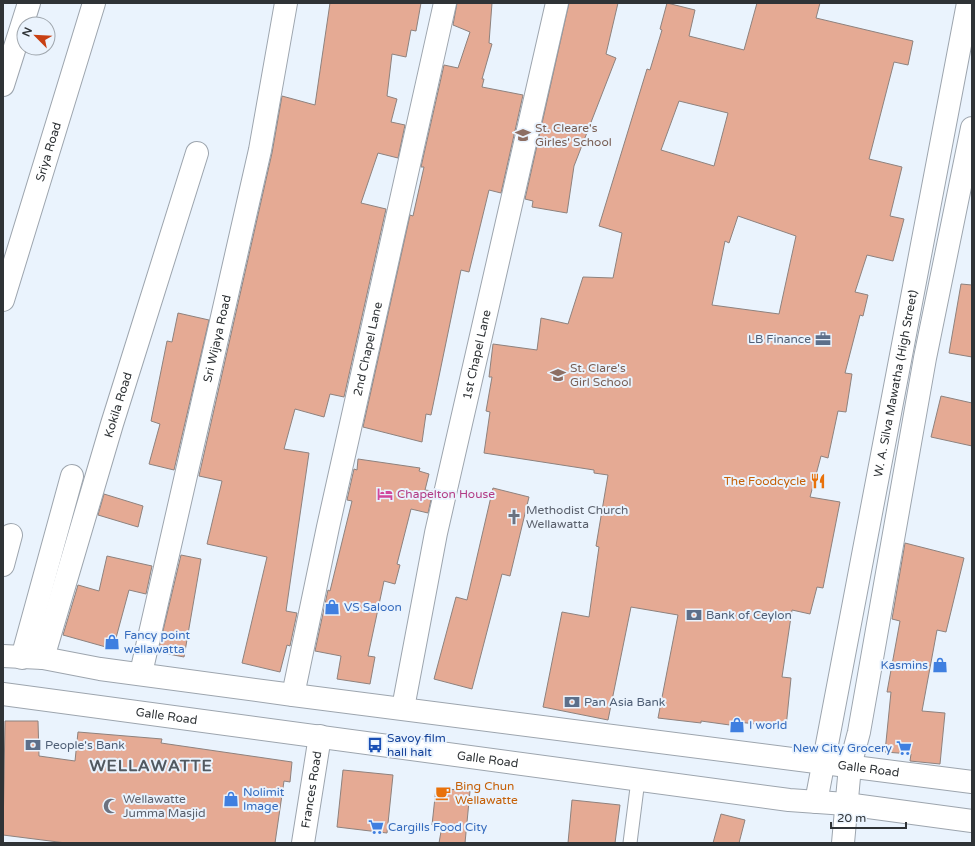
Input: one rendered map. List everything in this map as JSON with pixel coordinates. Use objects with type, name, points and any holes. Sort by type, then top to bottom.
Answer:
[{"type":"main road","points":[[3,85],[29,3]]},
{"type":"main road","name":"Sriya Road","points":[[3,300],[94,3]]},
{"type":"main road","name":"Sri Wijaya Road","points":[[140,673],[260,150],[286,3]]},
{"type":"main road","name":"2nd Chapel Lane","points":[[293,695],[328,527],[445,3]]},
{"type":"main road","name":"1st Chapel Lane","points":[[403,708],[436,534],[557,3]]},
{"type":"main road","name":"W. A. Silva Mawatha (High Street)","points":[[816,802],[968,3]]},
{"type":"main road","name":"W. A. Silva Mawatha (High Street)","points":[[842,843],[850,766],[858,732],[925,358],[972,128]]},
{"type":"main road","name":"Kokila Road","points":[[23,658],[112,424],[197,153]]},
{"type":"main road","points":[[23,658],[72,476]]},
{"type":"main road","points":[[3,565],[11,535]]},
{"type":"main road","name":"Galle Road","points":[[23,658],[293,695],[972,782]]},
{"type":"main road","name":"Galle Road","points":[[3,694],[789,800],[846,804],[972,822]]},
{"type":"main road","name":"Frances Road","points":[[303,843],[320,736]]},
{"type":"lane","points":[[630,843],[638,780]]},
{"type":"building","points":[[330,3],[421,3],[416,31],[411,30],[406,57],[392,54],[387,96],[397,99],[391,122],[405,125],[398,158],[378,153],[361,203],[386,209],[344,397],[330,394],[324,417],[295,409],[284,449],[309,453],[286,611],[297,613],[290,646],[287,645],[280,672],[242,663],[267,557],[207,544],[222,481],[199,476],[272,153],[282,96],[315,105]]},
{"type":"building","points":[[457,3],[492,3],[489,43],[492,44],[482,79],[484,79],[482,87],[523,95],[501,193],[489,190],[469,272],[461,270],[431,415],[426,414],[422,442],[363,427],[410,215],[413,216],[424,167],[421,167],[444,65],[458,68],[470,32],[453,25]]},
{"type":"building","points":[[569,3],[618,3],[606,54],[616,58],[574,166],[567,213],[532,207],[533,201],[525,199]]},
{"type":"building","points":[[667,3],[695,10],[689,36],[744,50],[757,3],[820,3],[816,18],[913,41],[908,65],[894,62],[869,159],[902,167],[890,216],[904,219],[893,261],[867,255],[855,292],[868,295],[863,316],[860,315],[845,373],[852,374],[846,412],[838,411],[828,458],[821,456],[810,497],[840,502],[823,588],[817,587],[810,614],[792,610],[782,677],[791,678],[786,727],[737,722],[737,726],[701,721],[701,723],[658,718],[678,615],[631,607],[608,720],[543,707],[562,612],[589,617],[599,547],[596,546],[608,475],[594,473],[594,470],[484,453],[490,412],[486,411],[492,377],[489,377],[493,344],[537,350],[541,318],[568,324],[583,277],[613,278],[622,233],[599,226],[647,69],[650,70],[662,30],[660,29]],"holes":[[[679,101],[728,113],[714,166],[661,150]],[[738,216],[796,236],[779,314],[712,305],[725,241],[729,243]]]},
{"type":"building","points":[[961,284],[972,285],[972,357],[949,353]]},
{"type":"building","points":[[178,313],[209,320],[174,470],[149,464],[160,424],[151,421],[167,341],[172,342]]},
{"type":"building","points":[[941,396],[972,403],[972,446],[931,437]]},
{"type":"building","points":[[358,459],[420,468],[419,471],[429,474],[425,490],[433,491],[428,513],[411,509],[397,564],[400,565],[395,584],[384,581],[368,656],[375,657],[370,684],[337,679],[341,656],[315,651],[328,590],[330,591],[352,501],[347,500],[354,469],[357,470]]},
{"type":"building","points":[[493,488],[529,497],[510,576],[502,574],[472,689],[434,679],[456,597],[467,600]]},
{"type":"building","points":[[104,494],[143,506],[138,527],[98,515]]},
{"type":"building","points":[[905,543],[964,558],[946,632],[937,630],[922,711],[945,713],[940,764],[910,761],[911,754],[885,752],[891,692],[887,692],[900,621],[892,619]]},
{"type":"building","points":[[181,555],[201,559],[184,657],[158,652]]},
{"type":"building","points":[[107,556],[152,566],[146,594],[129,590],[113,649],[63,635],[78,585],[99,591]]},
{"type":"building","points":[[5,721],[38,721],[39,756],[75,761],[78,732],[162,739],[161,743],[292,762],[290,782],[284,781],[275,843],[66,843],[3,835]]},
{"type":"building","points":[[343,770],[393,775],[387,833],[337,827]]},
{"type":"building","points":[[436,788],[470,791],[465,843],[439,843],[442,826],[432,825]]},
{"type":"building","points":[[572,800],[620,805],[615,843],[568,843]]},
{"type":"building","points":[[721,814],[745,820],[739,843],[713,843]]},
{"type":"place","name":"St. Cleare's Girles' School","points":[[523,135]]},
{"type":"place","name":"LB Finance","points":[[823,339]]},
{"type":"place","name":"St. Clare's Girl School","points":[[558,375]]},
{"type":"place","name":"The Foodcycle","points":[[818,481]]},
{"type":"place","name":"Chapelton House","points":[[385,494]]},
{"type":"place","name":"Methodist Church Wellawatta","points":[[514,517]]},
{"type":"place","name":"VS Saloon","points":[[332,607]]},
{"type":"place","name":"Bank of Ceylon","points":[[694,615]]},
{"type":"place","name":"Fancy point wellawatta","points":[[112,642]]},
{"type":"place","name":"Kasmins","points":[[940,665]]},
{"type":"place","name":"Pan Asia Bank","points":[[572,702]]},
{"type":"place","name":"I world","points":[[737,725]]},
{"type":"place","name":"People's Bank","points":[[33,745]]},
{"type":"place","name":"Savoy film hall halt","points":[[375,745]]},
{"type":"place","name":"New City Grocery","points":[[904,748]]},
{"type":"place","name":"Bing Chun Wellawatte","points":[[443,793]]},
{"type":"place","name":"Nolimit Image","points":[[231,799]]},
{"type":"place","name":"Wellawatte Jumma Masjid","points":[[111,806]]},
{"type":"place","name":"Cargills Food City","points":[[376,827]]},
{"type":"district","name":"WELLAWATTE","points":[[151,765]]}]
